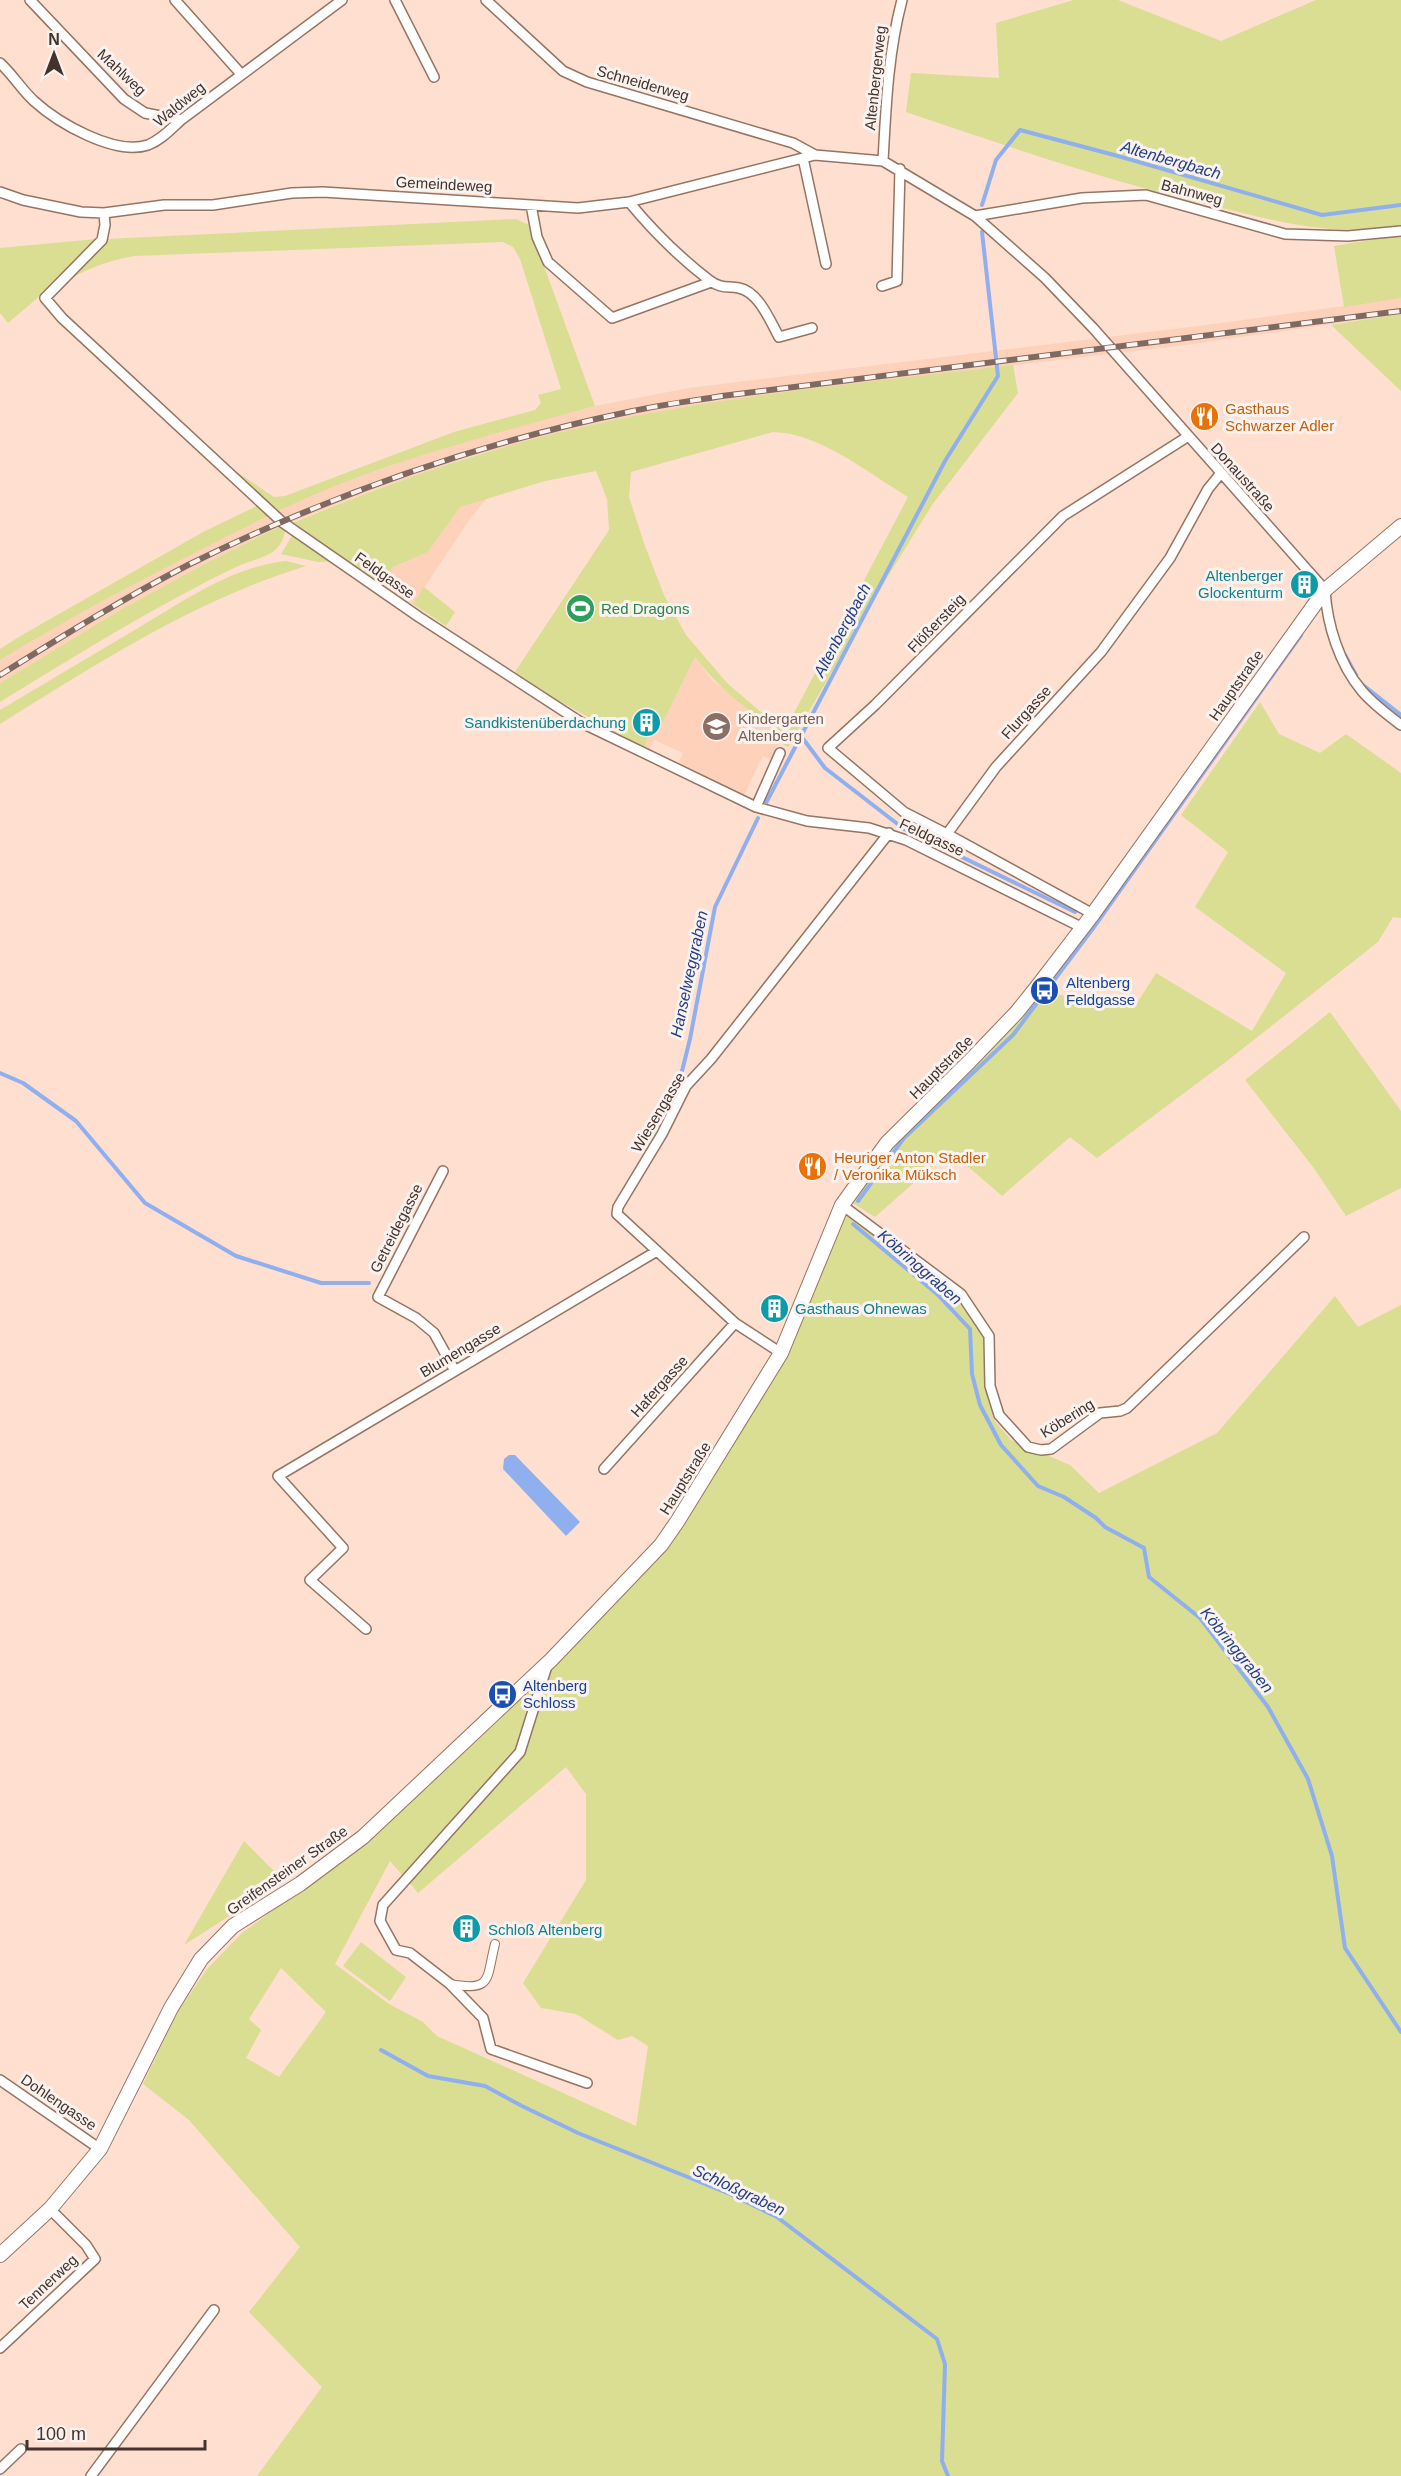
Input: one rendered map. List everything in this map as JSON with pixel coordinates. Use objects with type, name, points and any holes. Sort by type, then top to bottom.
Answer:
[{"type":"main road","name":"Hauptstraße","points":[[549,1662],[661,1545],[683,1512],[781,1353],[842,1205],[887,1143],[1017,1012],[1083,928],[1325,590],[1401,526]]},
{"type":"main road","name":"Greifensteiner Straße","points":[[0,2255],[50,2210],[100,2149],[171,2008],[201,1959],[233,1926],[300,1884],[363,1837],[549,1662]]},
{"type":"street","name":"Mahlweg","points":[[30,0],[124,99],[145,113],[181,120]]},
{"type":"street","points":[[175,0],[241,74]]},
{"type":"street","name":"Waldweg","points":[[0,63],[23,90],[48,112],[70,127],[125,148],[146,146],[163,137],[181,120],[241,74],[342,0]]},
{"type":"street","points":[[395,0],[434,77]]},
{"type":"street","name":"Schneiderweg","points":[[486,0],[563,71],[587,82],[793,143],[815,155]]},
{"type":"street","name":"Altenbergerweg","points":[[883,161],[889,72],[894,31],[902,0]]},
{"type":"street","name":"Gemeindeweg","points":[[0,192],[23,200],[81,212],[104,213],[164,205],[213,205],[292,193],[323,192],[578,208],[629,202],[815,155],[883,161]]},
{"type":"street","points":[[803,158],[826,264]]},
{"type":"street","name":"Donaustraße","points":[[883,161],[900,169],[975,216],[1046,278],[1325,590]]},
{"type":"street","points":[[882,286],[897,280],[900,169]]},
{"type":"street","name":"Bahnweg","points":[[975,216],[1082,198],[1146,195],[1285,234],[1348,236],[1401,231]]},
{"type":"street","points":[[629,202],[654,232],[711,282],[725,288],[739,288],[753,294],[779,337],[812,328]]},
{"type":"street","points":[[531,205],[537,237],[548,262],[612,318],[711,282]]},
{"type":"street","name":"Feldgasse","points":[[104,213],[105,225],[102,240],[45,298],[70,326],[292,530],[419,617],[582,723],[756,807],[807,821],[889,833],[1083,928]]},
{"type":"street","name":"Flößersteig","points":[[947,834],[904,812],[828,748],[875,705],[1063,516],[1187,437]]},
{"type":"street","name":"Flurgasse","points":[[947,834],[996,767],[1101,652],[1170,558],[1208,489],[1221,473]]},
{"type":"street","points":[[1325,590],[1326,612],[1346,665],[1362,690],[1401,725]]},
{"type":"street","points":[[756,807],[780,753]]},
{"type":"street","name":"Wiesengasse","points":[[781,1353],[735,1323],[617,1214],[618,1207],[662,1134],[686,1086],[711,1059],[889,833]]},
{"type":"street","points":[[947,834],[1093,914]]},
{"type":"street","name":"Getreidegasse","points":[[443,1171],[378,1297],[416,1318],[434,1333],[455,1371]]},
{"type":"street","name":"Köbering","points":[[842,1205],[961,1294],[989,1336],[988,1372],[999,1415],[1028,1447],[1041,1450],[1051,1449],[1100,1413],[1127,1408],[1304,1237]]},
{"type":"street","name":"Blumengasse","points":[[366,1629],[310,1580],[343,1548],[278,1476],[657,1251]]},
{"type":"street","name":"Hafergasse","points":[[604,1469],[735,1323]]},
{"type":"street","points":[[549,1662],[520,1752],[383,1905],[380,1921],[396,1950],[410,1953],[450,1984],[483,2018],[491,2049],[587,2083]]},
{"type":"street","points":[[450,1984],[471,1988],[480,1986],[486,1981],[495,1944]]},
{"type":"street","name":"Dohlengasse","points":[[0,2080],[100,2149]]},
{"type":"street","name":"Tennerweg","points":[[0,2348],[95,2259],[86,2245],[50,2210]]},
{"type":"street","points":[[91,2476],[214,2310]]},
{"type":"street","points":[[0,2469],[21,2449]]},
{"type":"shaded area","points":[[1401,298],[1401,314],[1186,345],[805,390],[685,407],[586,426],[472,456],[373,490],[279,527],[120,610],[0,683],[0,660],[50,630],[179,560],[317,492],[438,449],[595,406],[689,388],[1214,324]]},
{"type":"shaded area","points":[[488,497],[472,516],[413,604],[380,584],[393,567],[428,552],[460,507]]},
{"type":"shaded area","name":"Kindergarten Altenberg","points":[[695,657],[711,679],[768,724],[784,733],[772,760],[763,756],[743,797],[678,765],[683,753],[654,740],[649,750],[644,748],[648,738],[659,730]]},
{"type":"green space","points":[[1074,0],[1118,0],[1221,41],[1316,0],[1401,0],[1401,225],[1356,230],[1291,224],[1105,177],[906,112],[911,73],[999,78],[996,23]]},
{"type":"green space","points":[[516,219],[529,225],[595,406],[393,465],[353,479],[276,512],[232,472],[234,470],[274,497],[285,496],[454,432],[535,410],[541,403],[538,395],[561,389],[520,259],[513,247],[503,242],[134,256],[98,266],[65,282],[107,239]]},
{"type":"green space","points":[[1401,235],[1401,298],[1344,307],[1334,246]]},
{"type":"green space","points":[[96,239],[54,284],[8,323],[0,313],[0,248]]},
{"type":"green space","points":[[1401,314],[1401,391],[1331,325]]},
{"type":"green space","points":[[1013,365],[1018,393],[932,505],[788,747],[780,742],[783,733],[735,699],[695,657],[659,730],[648,738],[644,748],[554,698],[515,672],[609,530],[607,499],[596,471],[545,481],[460,507],[428,552],[393,567],[380,584],[290,524],[436,469],[511,445],[587,426],[745,398]],"holes":[[[773,432],[808,439],[843,456],[908,497],[784,732],[727,683],[686,635],[664,595],[629,497],[631,472]]]},
{"type":"green space","points":[[257,506],[268,516],[132,585],[0,660],[0,649],[22,635],[203,532]]},
{"type":"green space","points":[[279,527],[285,531],[283,540],[268,555],[238,566],[177,597],[0,702],[0,683],[120,610]]},
{"type":"green space","points":[[293,534],[335,562],[318,562],[281,554]]},
{"type":"green space","points":[[286,561],[306,566],[225,596],[186,615],[111,656],[0,724],[0,710],[191,597],[246,570]]},
{"type":"green space","points":[[424,587],[455,612],[446,626],[413,604]]},
{"type":"green space","points":[[1260,702],[1279,734],[1320,753],[1346,734],[1401,773],[1401,918],[1393,917],[1378,942],[1227,1061],[1097,1158],[1070,1137],[1002,1196],[950,1151],[875,1217],[851,1202],[908,1128],[1043,992],[1134,1008],[1156,973],[1252,1031],[1286,973],[1195,907],[1228,852],[1181,815]]},
{"type":"green space","points":[[1330,1012],[1401,1111],[1401,1188],[1346,1216],[1313,1167],[1245,1080]]},
{"type":"green space","points":[[845,1211],[961,1303],[986,1338],[987,1396],[994,1420],[1011,1440],[1070,1465],[1099,1493],[1217,1433],[1335,1296],[1358,1327],[1401,1305],[1401,2476],[257,2476],[322,2387],[249,2312],[300,2247],[189,2120],[143,2084],[177,2013],[207,1969],[242,1933],[350,1854],[542,1675],[516,1750],[404,1877],[390,1861],[335,1964],[389,2004],[423,2022],[437,2036],[636,2126],[648,2046],[632,2036],[618,2040],[576,2014],[541,2008],[523,1983],[586,1880],[586,1794],[566,1767],[418,1893],[409,1882],[523,1754],[552,1665],[668,1546],[784,1355]],"holes":[[[281,1968],[326,2012],[279,2077],[246,2058],[261,2030],[249,2019]]]},
{"type":"green space","points":[[244,1841],[284,1881],[184,1945]]},
{"type":"green space","points":[[361,1942],[406,1977],[390,2001],[343,1966]]},
{"type":"water","points":[[509,1455],[515,1455],[580,1522],[566,1536],[503,1469],[504,1459]]},
{"type":"waterway","name":"Altenbergbach","points":[[982,205],[996,160],[1020,130],[1322,215],[1401,205]]},
{"type":"waterway","name":"Altenbergbach","points":[[982,232],[998,376],[945,461],[801,736],[825,768],[904,829],[1075,912]]},
{"type":"waterway","name":"Altenbergbach","points":[[858,1201],[904,1138],[1013,1035],[1094,927],[1301,635]]},
{"type":"waterway","name":"Altenbergbach","points":[[1345,655],[1356,675]]},
{"type":"waterway","name":"Altenbergbach","points":[[1363,685],[1401,715]]},
{"type":"waterway","name":"Hanselweggraben","points":[[766,803],[801,736]]},
{"type":"waterway","name":"Hanselweggraben","points":[[682,1071],[715,907],[758,818]]},
{"type":"waterway","name":"Hanselweggraben","points":[[0,1073],[23,1083],[76,1121],[145,1203],[236,1256],[321,1283],[369,1283]]},
{"type":"waterway","name":"Köbringgraben","points":[[853,1224],[937,1294],[970,1329],[972,1374],[980,1405],[1001,1445],[1038,1486],[1064,1497],[1096,1518],[1105,1527],[1144,1548],[1149,1577],[1200,1618],[1268,1707],[1308,1779],[1332,1856],[1345,1948],[1401,2032]]},
{"type":"waterway","name":"Schloßgraben","points":[[381,2050],[428,2076],[485,2086],[578,2133],[730,2194],[777,2217],[937,2339],[945,2364],[942,2461],[948,2476]]},
{"type":"railway","points":[[0,675],[93,618],[188,565],[294,516],[458,456],[571,425],[651,407],[722,396],[1401,311]]},
{"type":"place","name":"Gasthaus Schwarzer Adler","points":[[1204,417]]},
{"type":"place","name":"Altenberger Glockenturm","points":[[1304,584]]},
{"type":"place","name":"Red Dragons","points":[[580,608]]},
{"type":"place","name":"Sandkistenüberdachung","points":[[647,722]]},
{"type":"place","name":"Kindergarten Altenberg","points":[[717,727]]},
{"type":"place","name":"Altenberg Feldgasse","points":[[1045,991]]},
{"type":"place","name":"Heuriger Anton Stadler / Veronika Müksch","points":[[813,1166]]},
{"type":"place","name":"Gasthaus Ohnewas","points":[[774,1308]]},
{"type":"place","name":"Altenberg Schloss","points":[[502,1694]]},
{"type":"place","name":"Schloß Altenberg","points":[[467,1929]]}]
